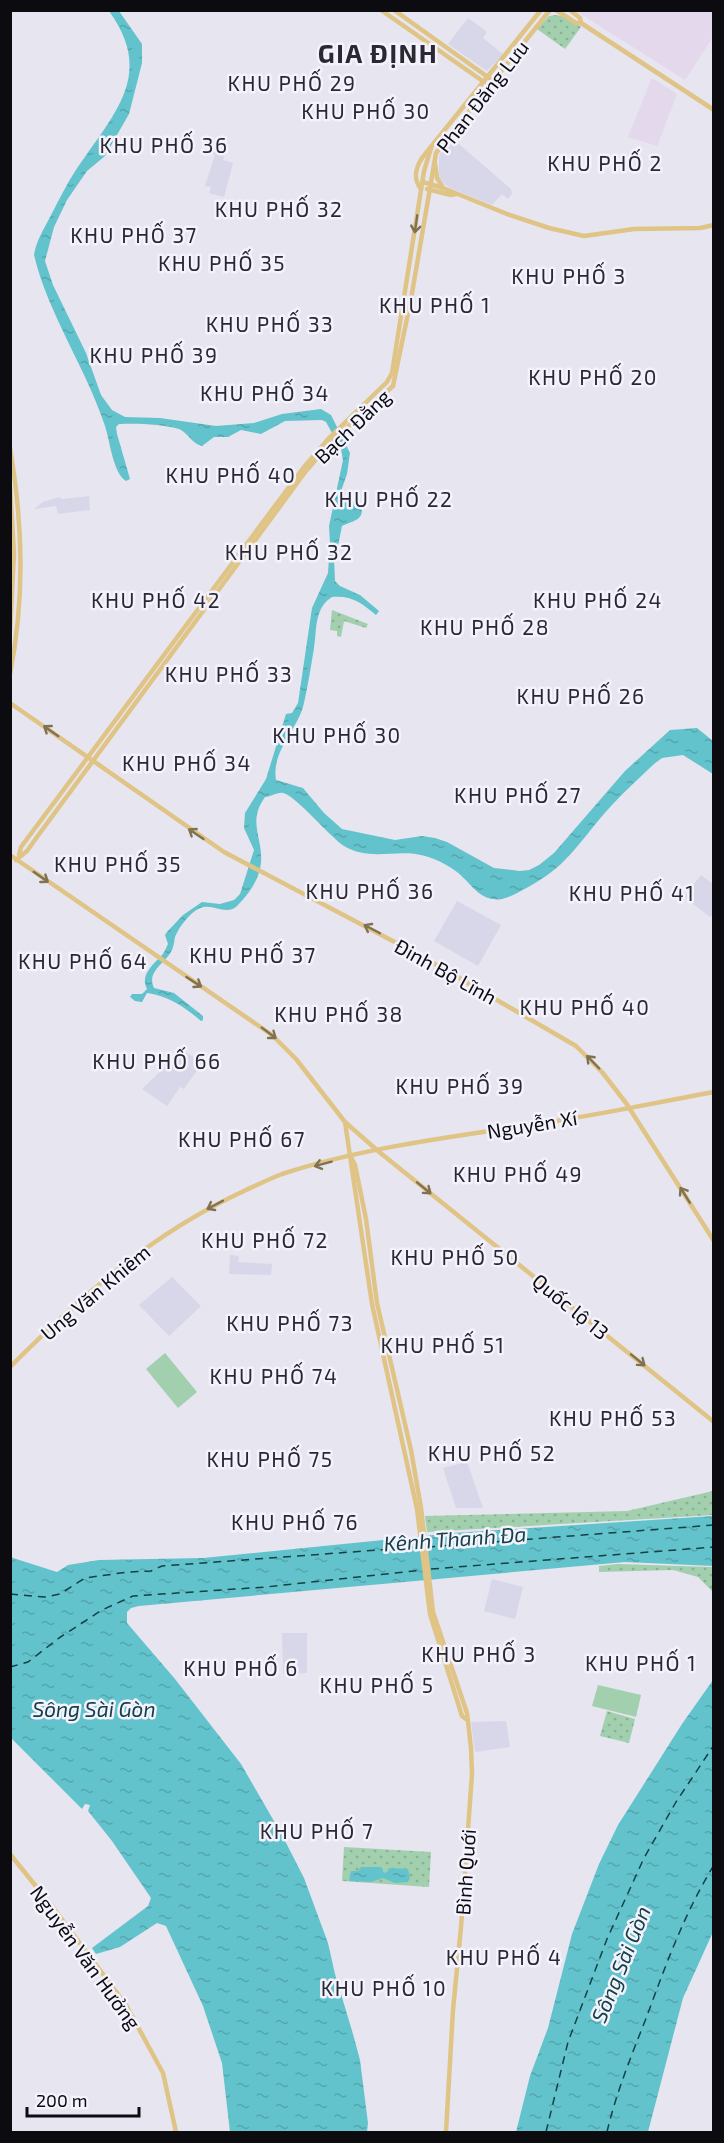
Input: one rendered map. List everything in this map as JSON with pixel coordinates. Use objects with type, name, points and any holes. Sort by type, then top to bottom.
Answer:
[{"type":"main road","points":[[381,10],[489,85]]},
{"type":"main road","points":[[394,10],[492,80]]},
{"type":"main road","name":"Phan Đăng Lưu","points":[[421,189],[416,180],[416,168],[422,158],[541,10]]},
{"type":"main road","name":"Phan Đăng Lưu","points":[[430,186],[436,153],[550,10]]},
{"type":"main road","points":[[556,10],[576,23],[581,23],[714,110]]},
{"type":"main road","points":[[570,10],[580,18],[581,23]]},
{"type":"main road","points":[[416,35],[420,30]]},
{"type":"main road","name":"Phan Đăng Lưu","points":[[421,189],[431,148]]},
{"type":"main road","points":[[436,153],[436,175],[443,188]]},
{"type":"main road","points":[[423,182],[451,195],[456,194]]},
{"type":"main road","points":[[421,189],[430,186],[443,188],[549,228],[584,236],[634,230],[700,228],[714,225]]},
{"type":"main road","name":"Bạch Đằng","points":[[342,429],[393,386],[430,186]]},
{"type":"main road","name":"Bạch Đằng","points":[[17,858],[27,851],[304,466],[387,382],[392,373],[421,189]]},
{"type":"main road","points":[[10,448],[21,519],[21,553],[18,632],[10,674]]},
{"type":"main road","points":[[10,486],[15,553],[10,632]]},
{"type":"main road","points":[[10,703],[91,759]]},
{"type":"main road","name":"Đinh Bộ Lĩnh","points":[[91,759],[194,832],[245,864],[376,931],[576,1046],[589,1058],[629,1108],[714,1241]]},
{"type":"main road","name":"Quốc lộ 13","points":[[10,855],[272,1035],[296,1059],[345,1122],[378,1151],[714,1422]]},
{"type":"main road","name":"Nguyễn Xí","points":[[351,1156],[425,1141],[549,1122],[714,1092]]},
{"type":"main road","name":"Bình Quới","points":[[345,1122],[366,1220],[377,1303],[421,1508],[433,1612],[453,1681],[467,1713],[471,1748],[446,2133]]},
{"type":"main road","name":"Ung Văn Khiêm","points":[[10,1367],[108,1276],[156,1240],[229,1198],[281,1175],[351,1156]]},
{"type":"main road","name":"Nguyễn Văn Hưởng","points":[[10,1854],[55,1910],[128,2009],[163,2073],[176,2133]]},
{"type":"shaded area","points":[[576,11],[709,11],[713,13],[713,37],[685,80]]},
{"type":"shaded area","points":[[468,18],[487,32],[483,38],[503,54],[487,71],[448,44]]},
{"type":"shaded area","points":[[652,78],[677,94],[657,146],[628,137]]},
{"type":"shaded area","points":[[452,138],[511,189],[512,194],[508,199],[502,194],[492,205],[443,183],[439,177],[439,155]]},
{"type":"shaded area","points":[[216,139],[228,143],[223,160],[233,163],[224,197],[209,193],[211,187],[205,186],[215,155],[212,153]]},
{"type":"shaded area","points":[[89,496],[90,510],[58,514],[56,506],[34,509],[43,502],[59,497],[62,499]]},
{"type":"shaded area","points":[[701,875],[713,884],[713,914],[710,917],[684,897]]},
{"type":"shaded area","points":[[457,901],[501,925],[478,966],[434,941]]},
{"type":"shaded area","points":[[183,1050],[202,1063],[184,1089],[180,1087],[167,1106],[142,1089]]},
{"type":"shaded area","points":[[230,1255],[239,1256],[238,1262],[272,1264],[271,1275],[229,1274]]},
{"type":"shaded area","points":[[172,1277],[201,1306],[169,1336],[139,1305]]},
{"type":"shaded area","points":[[467,1462],[483,1508],[456,1508],[443,1468]]},
{"type":"shaded area","points":[[492,1579],[523,1587],[515,1619],[484,1611]]},
{"type":"shaded area","points":[[282,1633],[307,1633],[307,1673],[283,1674]]},
{"type":"shaded area","points":[[506,1721],[510,1747],[475,1752],[471,1722]]},
{"type":"green space","points":[[549,16],[567,17],[581,27],[565,49],[537,29]]},
{"type":"green space","points":[[332,610],[368,624],[366,628],[344,621],[341,637],[337,636],[337,631],[330,630]]},
{"type":"green space","points":[[165,1353],[197,1392],[178,1408],[146,1369]]},
{"type":"green space","points":[[713,1491],[713,1515],[427,1532],[425,1516],[627,1511]]},
{"type":"green space","points":[[618,1564],[712,1567],[713,1592],[698,1577],[673,1570],[599,1572],[599,1566]]},
{"type":"green space","points":[[598,1685],[641,1695],[636,1717],[592,1706]]},
{"type":"green space","points":[[607,1711],[635,1719],[629,1743],[600,1736]]},
{"type":"green space","points":[[344,1847],[431,1852],[429,1887],[342,1881]]},
{"type":"water","points":[[109,11],[119,11],[142,44],[142,63],[129,114],[105,156],[87,171],[67,200],[54,227],[45,261],[53,285],[86,353],[101,395],[112,410],[125,417],[160,418],[216,426],[254,423],[282,414],[321,409],[331,415],[350,453],[347,474],[340,494],[360,504],[362,513],[357,519],[342,526],[334,558],[335,581],[340,586],[360,595],[379,611],[376,615],[356,601],[345,597],[332,597],[322,607],[317,620],[304,703],[277,760],[276,780],[303,788],[324,813],[342,829],[395,840],[422,836],[435,838],[447,842],[494,868],[520,871],[539,865],[554,853],[625,771],[670,730],[697,728],[713,741],[713,774],[683,755],[662,758],[605,812],[556,868],[525,889],[500,899],[487,898],[453,869],[429,857],[405,853],[374,854],[354,851],[338,841],[288,795],[281,793],[265,797],[257,814],[261,863],[253,886],[232,909],[203,907],[191,914],[177,933],[169,955],[153,977],[154,988],[174,993],[203,1016],[201,1021],[169,999],[147,993],[142,1002],[130,997],[132,994],[142,994],[147,989],[146,975],[168,944],[165,935],[183,915],[202,902],[220,904],[234,900],[240,894],[254,850],[244,828],[245,813],[266,779],[286,714],[292,713],[298,703],[312,608],[328,573],[329,526],[343,460],[341,449],[326,422],[322,420],[285,421],[261,434],[241,430],[228,437],[214,437],[202,446],[173,427],[119,424],[116,427],[117,434],[130,479],[126,481],[118,471],[97,404],[48,298],[34,255],[36,245],[65,189],[108,124],[126,89],[129,72],[128,53],[122,33]]},
{"type":"water","name":"Sông Sài Gòn","points":[[713,1516],[713,1566],[625,1562],[139,1606],[127,1612],[127,1623],[175,1679],[241,1764],[282,1835],[304,1878],[328,1943],[360,2060],[368,2123],[367,2132],[230,2132],[222,2063],[203,2006],[166,1926],[157,1923],[120,1947],[96,1954],[92,1948],[148,1906],[151,1898],[112,1841],[88,1811],[90,1805],[85,1804],[82,1809],[11,1738],[10,1557],[57,1572],[68,1565],[99,1560],[203,1558],[453,1533]]},
{"type":"water","name":"Sông Sài Gòn","points":[[713,1680],[713,1932],[683,1998],[648,2132],[516,2132],[530,2076],[548,2028],[572,1934],[599,1864],[618,1825],[682,1724]]},
{"type":"water","points":[[361,1867],[381,1867],[384,1873],[389,1868],[408,1869],[410,1878],[408,1882],[395,1883],[383,1878],[371,1882],[349,1881],[351,1871],[358,1871]]},
{"type":"ferry route","points":[[427,1547],[714,1525]]},
{"type":"ferry route","points":[[10,1594],[45,1597],[60,1594],[85,1578],[151,1571],[162,1566],[419,1547]]},
{"type":"ferry route","points":[[431,1569],[714,1547]]},
{"type":"ferry route","points":[[10,1667],[28,1662],[59,1638],[102,1610],[133,1596],[266,1587],[423,1570]]},
{"type":"ferry route","points":[[546,2132],[568,2042],[607,1939],[644,1858],[676,1802],[714,1745]]},
{"type":"ferry route","points":[[607,2132],[625,2074],[669,1958],[694,1901],[714,1865]]},
{"type":"district","name":"GIA ĐỊNH","points":[[378,52]]},
{"type":"district","name":"KHU PHỐ 29","points":[[292,82]]},
{"type":"district","name":"KHU PHỐ 30","points":[[366,110]]},
{"type":"district","name":"KHU PHỐ 36","points":[[164,144]]},
{"type":"district","name":"KHU PHỐ 2","points":[[605,162]]},
{"type":"district","name":"KHU PHỐ 32","points":[[279,208]]},
{"type":"district","name":"KHU PHỐ 37","points":[[134,234]]},
{"type":"district","name":"KHU PHỐ 35","points":[[222,262]]},
{"type":"district","name":"KHU PHỐ 3","points":[[569,275]]},
{"type":"district","name":"KHU PHỐ 1","points":[[435,304]]},
{"type":"district","name":"KHU PHỐ 33","points":[[270,323]]},
{"type":"district","name":"KHU PHỐ 39","points":[[154,354]]},
{"type":"district","name":"KHU PHỐ 20","points":[[593,376]]},
{"type":"district","name":"KHU PHỐ 34","points":[[265,392]]},
{"type":"district","name":"KHU PHỐ 40","points":[[231,474]]},
{"type":"district","name":"KHU PHỐ 22","points":[[389,498]]},
{"type":"district","name":"KHU PHỐ 32","points":[[289,551]]},
{"type":"district","name":"KHU PHỐ 42","points":[[156,599]]},
{"type":"district","name":"KHU PHỐ 24","points":[[598,599]]},
{"type":"district","name":"KHU PHỐ 28","points":[[485,626]]},
{"type":"district","name":"KHU PHỐ 33","points":[[229,673]]},
{"type":"district","name":"KHU PHỐ 26","points":[[581,695]]},
{"type":"district","name":"KHU PHỐ 30","points":[[337,734]]},
{"type":"district","name":"KHU PHỐ 34","points":[[187,762]]},
{"type":"district","name":"KHU PHỐ 27","points":[[518,794]]},
{"type":"district","name":"KHU PHỐ 35","points":[[118,863]]},
{"type":"district","name":"KHU PHỐ 36","points":[[370,890]]},
{"type":"district","name":"KHU PHỐ 41","points":[[632,892]]},
{"type":"district","name":"KHU PHỐ 37","points":[[253,954]]},
{"type":"district","name":"KHU PHỐ 64","points":[[83,960]]},
{"type":"district","name":"KHU PHỐ 40","points":[[585,1006]]},
{"type":"district","name":"KHU PHỐ 38","points":[[339,1013]]},
{"type":"district","name":"KHU PHỐ 66","points":[[157,1060]]},
{"type":"district","name":"KHU PHỐ 39","points":[[460,1085]]},
{"type":"district","name":"KHU PHỐ 67","points":[[242,1138]]},
{"type":"district","name":"KHU PHỐ 49","points":[[518,1173]]},
{"type":"district","name":"KHU PHỐ 72","points":[[265,1239]]},
{"type":"district","name":"KHU PHỐ 50","points":[[455,1256]]},
{"type":"district","name":"KHU PHỐ 73","points":[[290,1322]]},
{"type":"district","name":"KHU PHỐ 51","points":[[443,1344]]},
{"type":"district","name":"KHU PHỐ 74","points":[[274,1375]]},
{"type":"district","name":"KHU PHỐ 53","points":[[613,1417]]},
{"type":"district","name":"KHU PHỐ 52","points":[[492,1452]]},
{"type":"district","name":"KHU PHỐ 75","points":[[270,1458]]},
{"type":"district","name":"KHU PHỐ 76","points":[[295,1521]]},
{"type":"district","name":"KHU PHỐ 3","points":[[479,1653]]},
{"type":"district","name":"KHU PHỐ 1","points":[[641,1662]]},
{"type":"district","name":"KHU PHỐ 6","points":[[241,1667]]},
{"type":"district","name":"KHU PHỐ 5","points":[[377,1684]]},
{"type":"district","name":"KHU PHỐ 7","points":[[317,1830]]},
{"type":"district","name":"KHU PHỐ 4","points":[[504,1956]]},
{"type":"district","name":"KHU PHỐ 10","points":[[384,1987]]},
{"type":"water label","name":"Kênh Thanh Đa","points":[[455,1538]]}]
